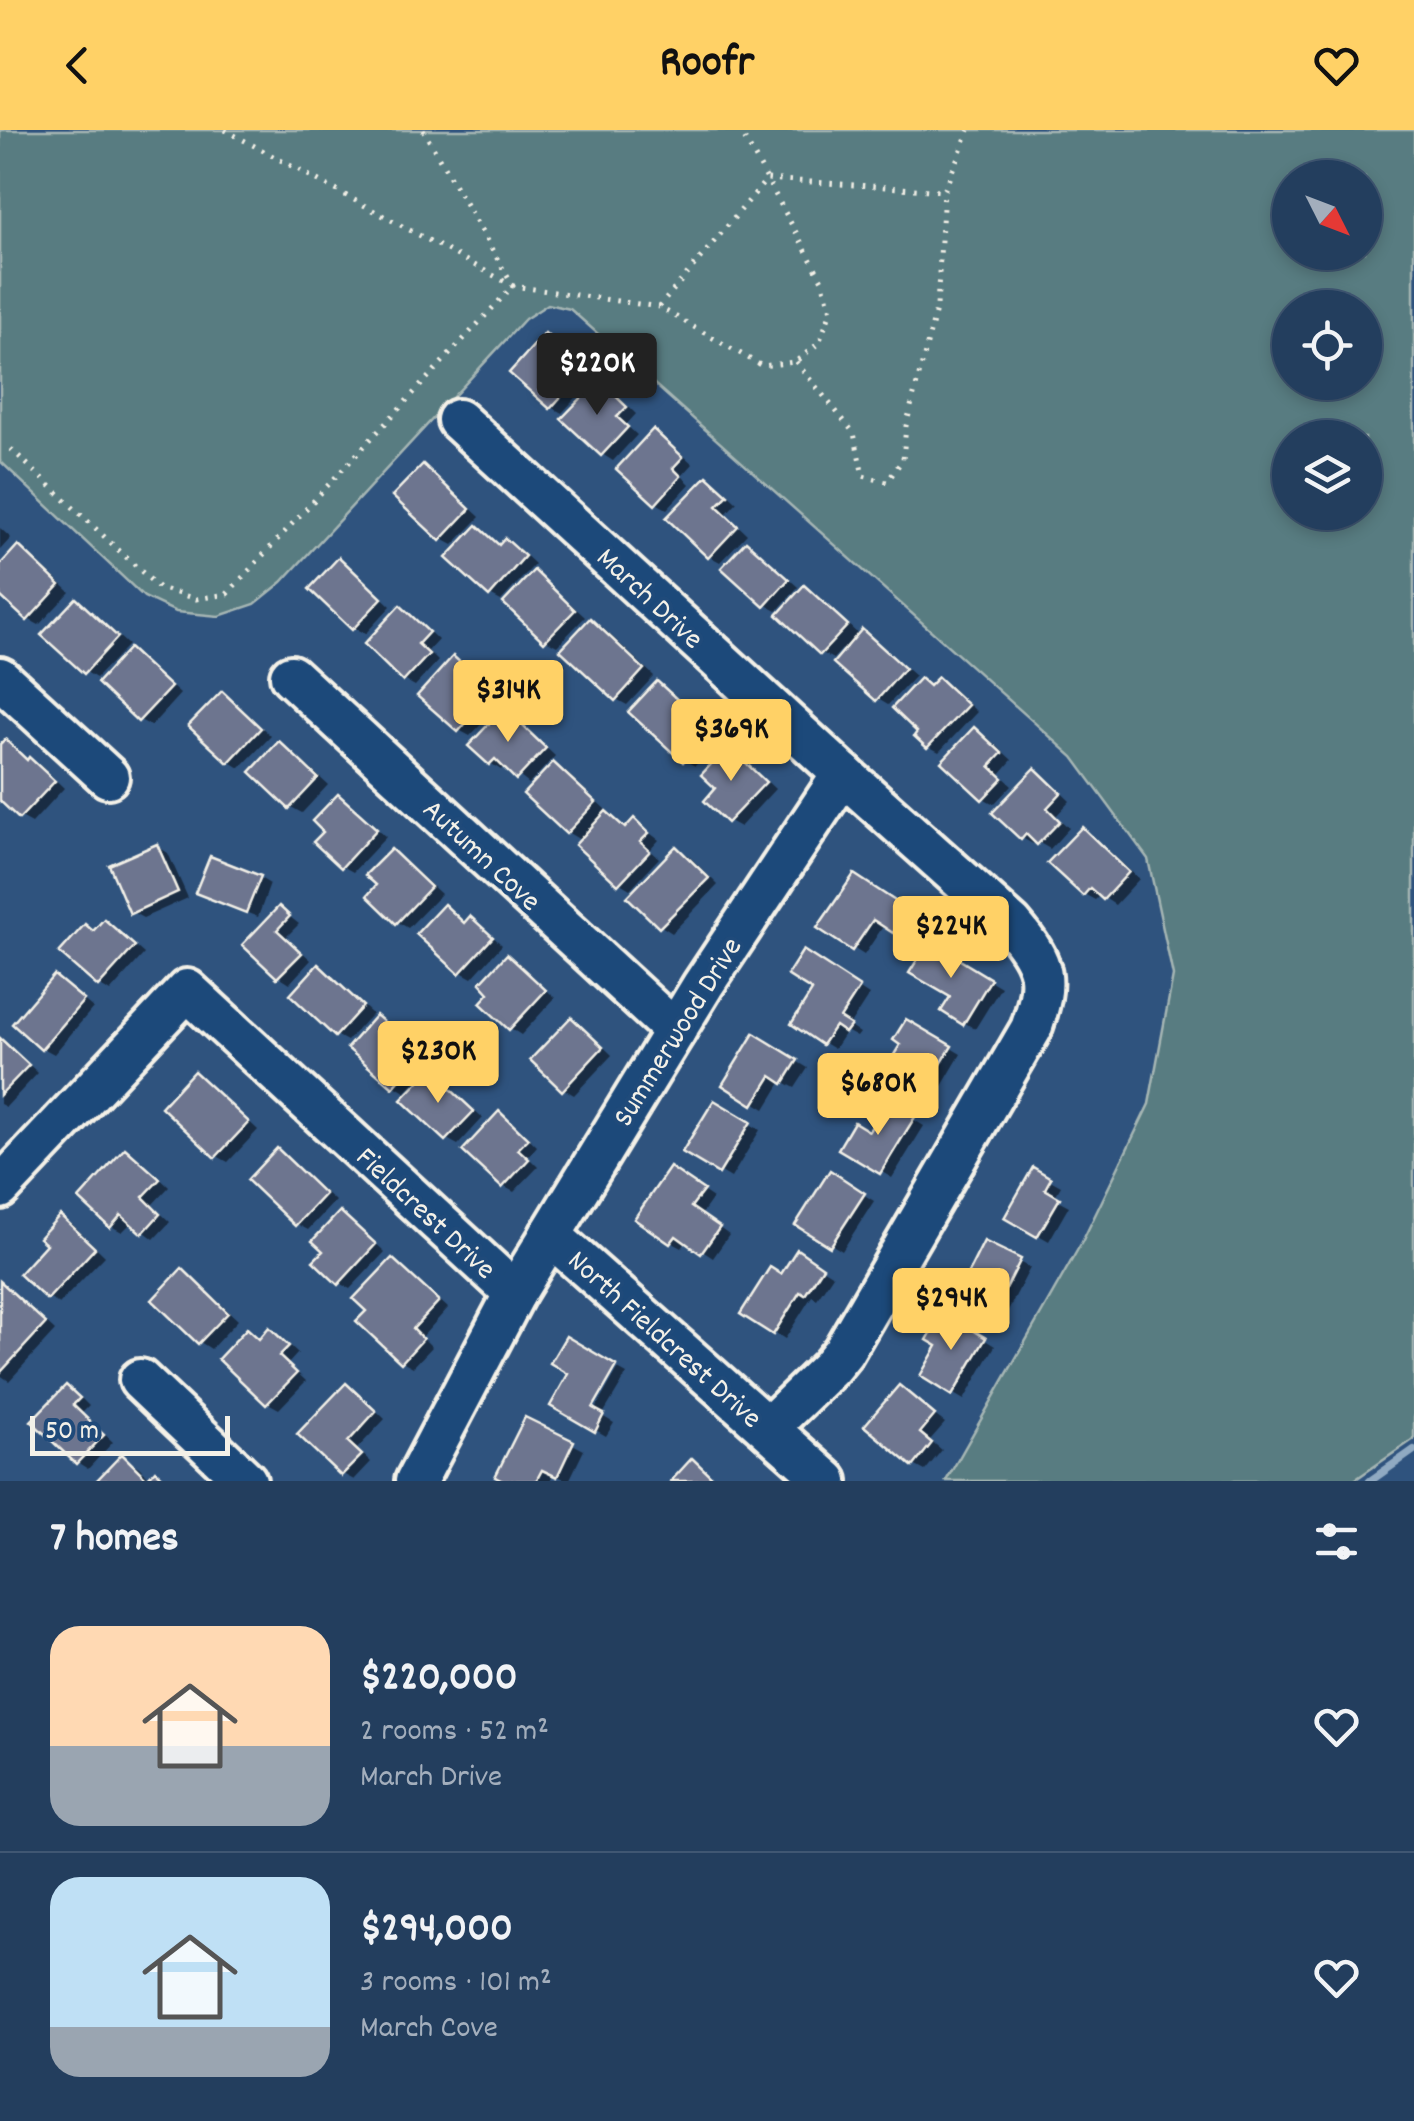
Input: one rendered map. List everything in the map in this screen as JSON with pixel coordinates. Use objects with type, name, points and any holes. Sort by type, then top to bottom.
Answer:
[{"type":"street","name":"March Drive","points":[[458,420],[1012,925],[1032,948],[1043,977],[1032,1029],[843,1352],[768,1428]]},
{"type":"street","name":"Autumn Cove","points":[[290,676],[675,1031]]},
{"type":"street","points":[[0,678],[108,777]]},
{"type":"street","name":"Summerwood Drive","points":[[515,1293],[703,985],[843,774]]},
{"type":"street","name":"Fieldcrest Drive","points":[[0,1188],[187,990],[515,1293]]},
{"type":"street","name":"North Fieldcrest Drive","points":[[550,1235],[827,1481]]},
{"type":"street","points":[[416,1481],[515,1293]]},
{"type":"street","points":[[140,1380],[246,1481]]},
{"type":"path","points":[[225,130],[513,286],[659,307],[762,366],[796,362],[819,343],[831,312],[822,280],[740,130]]},
{"type":"path","points":[[423,130],[513,286]]},
{"type":"path","points":[[796,362],[854,434],[863,476],[887,482],[903,459],[906,426],[937,306],[944,191],[969,130]]},
{"type":"path","points":[[659,307],[767,180]]},
{"type":"path","points":[[767,180],[944,191]]},
{"type":"path","points":[[11,449],[159,588],[196,599],[227,594],[513,286]]},
{"type":"green space","points":[[0,130],[1414,130],[1414,1439],[1353,1481],[946,1481],[1082,1242],[1149,1104],[1173,976],[1148,859],[1073,757],[570,309],[548,304],[525,319],[282,582],[255,604],[219,616],[176,612],[144,597],[0,461]]},
{"type":"building","points":[[545,333],[574,360],[565,370],[576,380],[550,409],[509,373]]},
{"type":"building","points":[[599,380],[627,407],[617,417],[628,427],[601,456],[561,419]]},
{"type":"building","points":[[653,429],[683,457],[673,468],[681,476],[655,505],[616,469]]},
{"type":"building","points":[[423,464],[470,509],[440,541],[392,496]]},
{"type":"building","points":[[707,476],[728,495],[717,506],[738,526],[708,558],[666,518]]},
{"type":"building","points":[[477,525],[499,545],[505,538],[525,556],[489,597],[446,558]]},
{"type":"building","points":[[746,541],[789,579],[764,607],[721,568]]},
{"type":"building","points":[[18,545],[60,585],[27,621],[0,596],[0,565]]},
{"type":"building","points":[[339,557],[382,598],[352,630],[309,589]]},
{"type":"building","points":[[534,570],[575,610],[544,642],[503,603]]},
{"type":"building","points":[[804,585],[848,625],[820,655],[777,615]]},
{"type":"building","points":[[76,598],[118,637],[84,674],[41,635]]},
{"type":"building","points":[[400,605],[429,632],[418,644],[429,654],[403,682],[364,644]]},
{"type":"building","points":[[590,618],[644,669],[615,701],[560,650]]},
{"type":"building","points":[[862,629],[905,668],[876,701],[833,663]]},
{"type":"building","points":[[129,648],[171,687],[138,722],[97,683]]},
{"type":"building","points":[[453,656],[484,684],[473,697],[482,705],[458,732],[417,696]]},
{"type":"building","points":[[938,677],[968,705],[927,748],[914,736],[917,732],[892,708],[920,678],[929,686]]},
{"type":"building","points":[[657,681],[712,731],[683,762],[628,712]]},
{"type":"building","points":[[222,691],[261,728],[228,763],[188,726]]},
{"type":"building","points":[[504,708],[546,748],[516,780],[495,759],[489,765],[468,746]]},
{"type":"building","points":[[974,727],[1002,753],[990,766],[1003,778],[982,800],[941,762]]},
{"type":"building","points":[[5,739],[55,781],[19,819],[0,801],[0,744]]},
{"type":"building","points":[[279,741],[318,778],[289,809],[250,772]]},
{"type":"building","points":[[728,746],[766,782],[727,823],[704,801],[715,788],[701,775]]},
{"type":"building","points":[[553,762],[596,802],[566,834],[523,794]]},
{"type":"building","points":[[1035,768],[1061,793],[1047,808],[1060,821],[1037,845],[1026,834],[1021,840],[992,813]]},
{"type":"building","points":[[338,794],[377,829],[341,868],[313,842],[323,832],[312,821]]},
{"type":"building","points":[[606,811],[625,828],[634,818],[649,833],[640,842],[650,851],[618,885],[575,845]]},
{"type":"building","points":[[1082,827],[1129,872],[1103,900],[1090,888],[1083,896],[1047,863]]},
{"type":"building","points":[[157,844],[178,892],[130,914],[109,865]]},
{"type":"building","points":[[676,846],[709,878],[659,928],[627,897]]},
{"type":"building","points":[[391,849],[431,887],[396,924],[367,896],[376,885],[365,875]]},
{"type":"building","points":[[210,856],[261,876],[246,913],[195,893]]},
{"type":"building","points":[[854,874],[909,910],[893,933],[873,920],[852,951],[817,928]]},
{"type":"building","points":[[444,904],[464,923],[470,916],[493,937],[459,974],[416,934]]},
{"type":"building","points":[[279,906],[290,916],[277,930],[302,953],[277,978],[242,945]]},
{"type":"building","points":[[104,919],[135,946],[98,987],[59,953],[85,924],[93,931]]},
{"type":"building","points":[[929,941],[991,979],[963,1025],[941,1011],[950,997],[909,973]]},
{"type":"building","points":[[803,950],[860,987],[840,1018],[851,1025],[845,1033],[835,1026],[822,1045],[791,1024],[812,991],[787,975]]},
{"type":"building","points":[[507,954],[546,990],[509,1030],[480,1003],[489,993],[480,983]]},
{"type":"building","points":[[318,964],[363,1006],[335,1037],[290,995]]},
{"type":"building","points":[[54,975],[84,1000],[41,1050],[12,1024]]},
{"type":"building","points":[[376,1015],[419,1058],[393,1088],[347,1048]]},
{"type":"building","points":[[571,1017],[603,1047],[562,1091],[530,1060]]},
{"type":"building","points":[[906,1019],[952,1046],[920,1099],[881,1076],[900,1045],[893,1040]]},
{"type":"building","points":[[754,1033],[798,1060],[783,1084],[771,1076],[753,1105],[722,1085]]},
{"type":"building","points":[[0,1038],[29,1065],[0,1095]]},
{"type":"building","points":[[430,1070],[474,1111],[445,1141],[401,1100]]},
{"type":"building","points":[[194,1071],[249,1122],[215,1158],[161,1107]]},
{"type":"building","points":[[714,1100],[751,1122],[719,1174],[682,1152]]},
{"type":"building","points":[[888,1101],[915,1117],[880,1174],[838,1149],[854,1122],[869,1131]]},
{"type":"building","points":[[499,1111],[528,1139],[518,1149],[529,1159],[502,1188],[462,1151]]},
{"type":"building","points":[[125,1148],[160,1179],[143,1197],[160,1214],[142,1234],[121,1215],[110,1228],[79,1199]]},
{"type":"building","points":[[277,1148],[325,1194],[295,1226],[247,1180]]},
{"type":"building","points":[[670,1167],[704,1190],[691,1207],[720,1227],[701,1254],[676,1236],[670,1244],[634,1219]]},
{"type":"building","points":[[1033,1167],[1051,1178],[1045,1189],[1060,1198],[1037,1237],[1004,1218]]},
{"type":"building","points":[[830,1170],[865,1193],[830,1247],[795,1225]]},
{"type":"building","points":[[340,1211],[376,1244],[338,1285],[313,1261],[323,1251],[312,1241]]},
{"type":"building","points":[[60,1215],[95,1248],[47,1300],[19,1274],[46,1244],[39,1238]]},
{"type":"building","points":[[984,1241],[1021,1259],[990,1320],[958,1303]]},
{"type":"building","points":[[797,1249],[823,1267],[805,1295],[800,1292],[773,1335],[740,1314],[770,1267],[781,1274]]},
{"type":"building","points":[[392,1258],[439,1301],[413,1329],[423,1339],[401,1363],[356,1321],[366,1311],[353,1299]]},
{"type":"building","points":[[182,1268],[228,1313],[198,1344],[152,1300]]},
{"type":"building","points":[[0,1281],[46,1323],[0,1373]]},
{"type":"building","points":[[943,1312],[986,1338],[952,1396],[920,1376],[937,1346],[927,1340]]},
{"type":"building","points":[[269,1327],[289,1346],[279,1356],[297,1373],[266,1405],[218,1359],[247,1328],[259,1339]]},
{"type":"building","points":[[566,1336],[617,1366],[593,1408],[604,1414],[595,1432],[550,1406],[568,1374],[550,1363]]},
{"type":"building","points":[[346,1383],[376,1411],[348,1442],[362,1455],[341,1476],[297,1434]]},
{"type":"building","points":[[66,1385],[80,1398],[73,1405],[104,1435],[76,1464],[31,1421]]},
{"type":"building","points":[[899,1385],[935,1415],[920,1433],[932,1443],[913,1467],[864,1426]]},
{"type":"building","points":[[525,1417],[574,1441],[557,1477],[542,1470],[536,1481],[503,1481],[495,1477]]},
{"type":"building","points":[[122,1454],[147,1479],[155,1470],[167,1481],[96,1481]]},
{"type":"building","points":[[692,1458],[716,1481],[671,1481]]},
{"type":"waterway","points":[[1370,1481],[1414,1450]]}]
